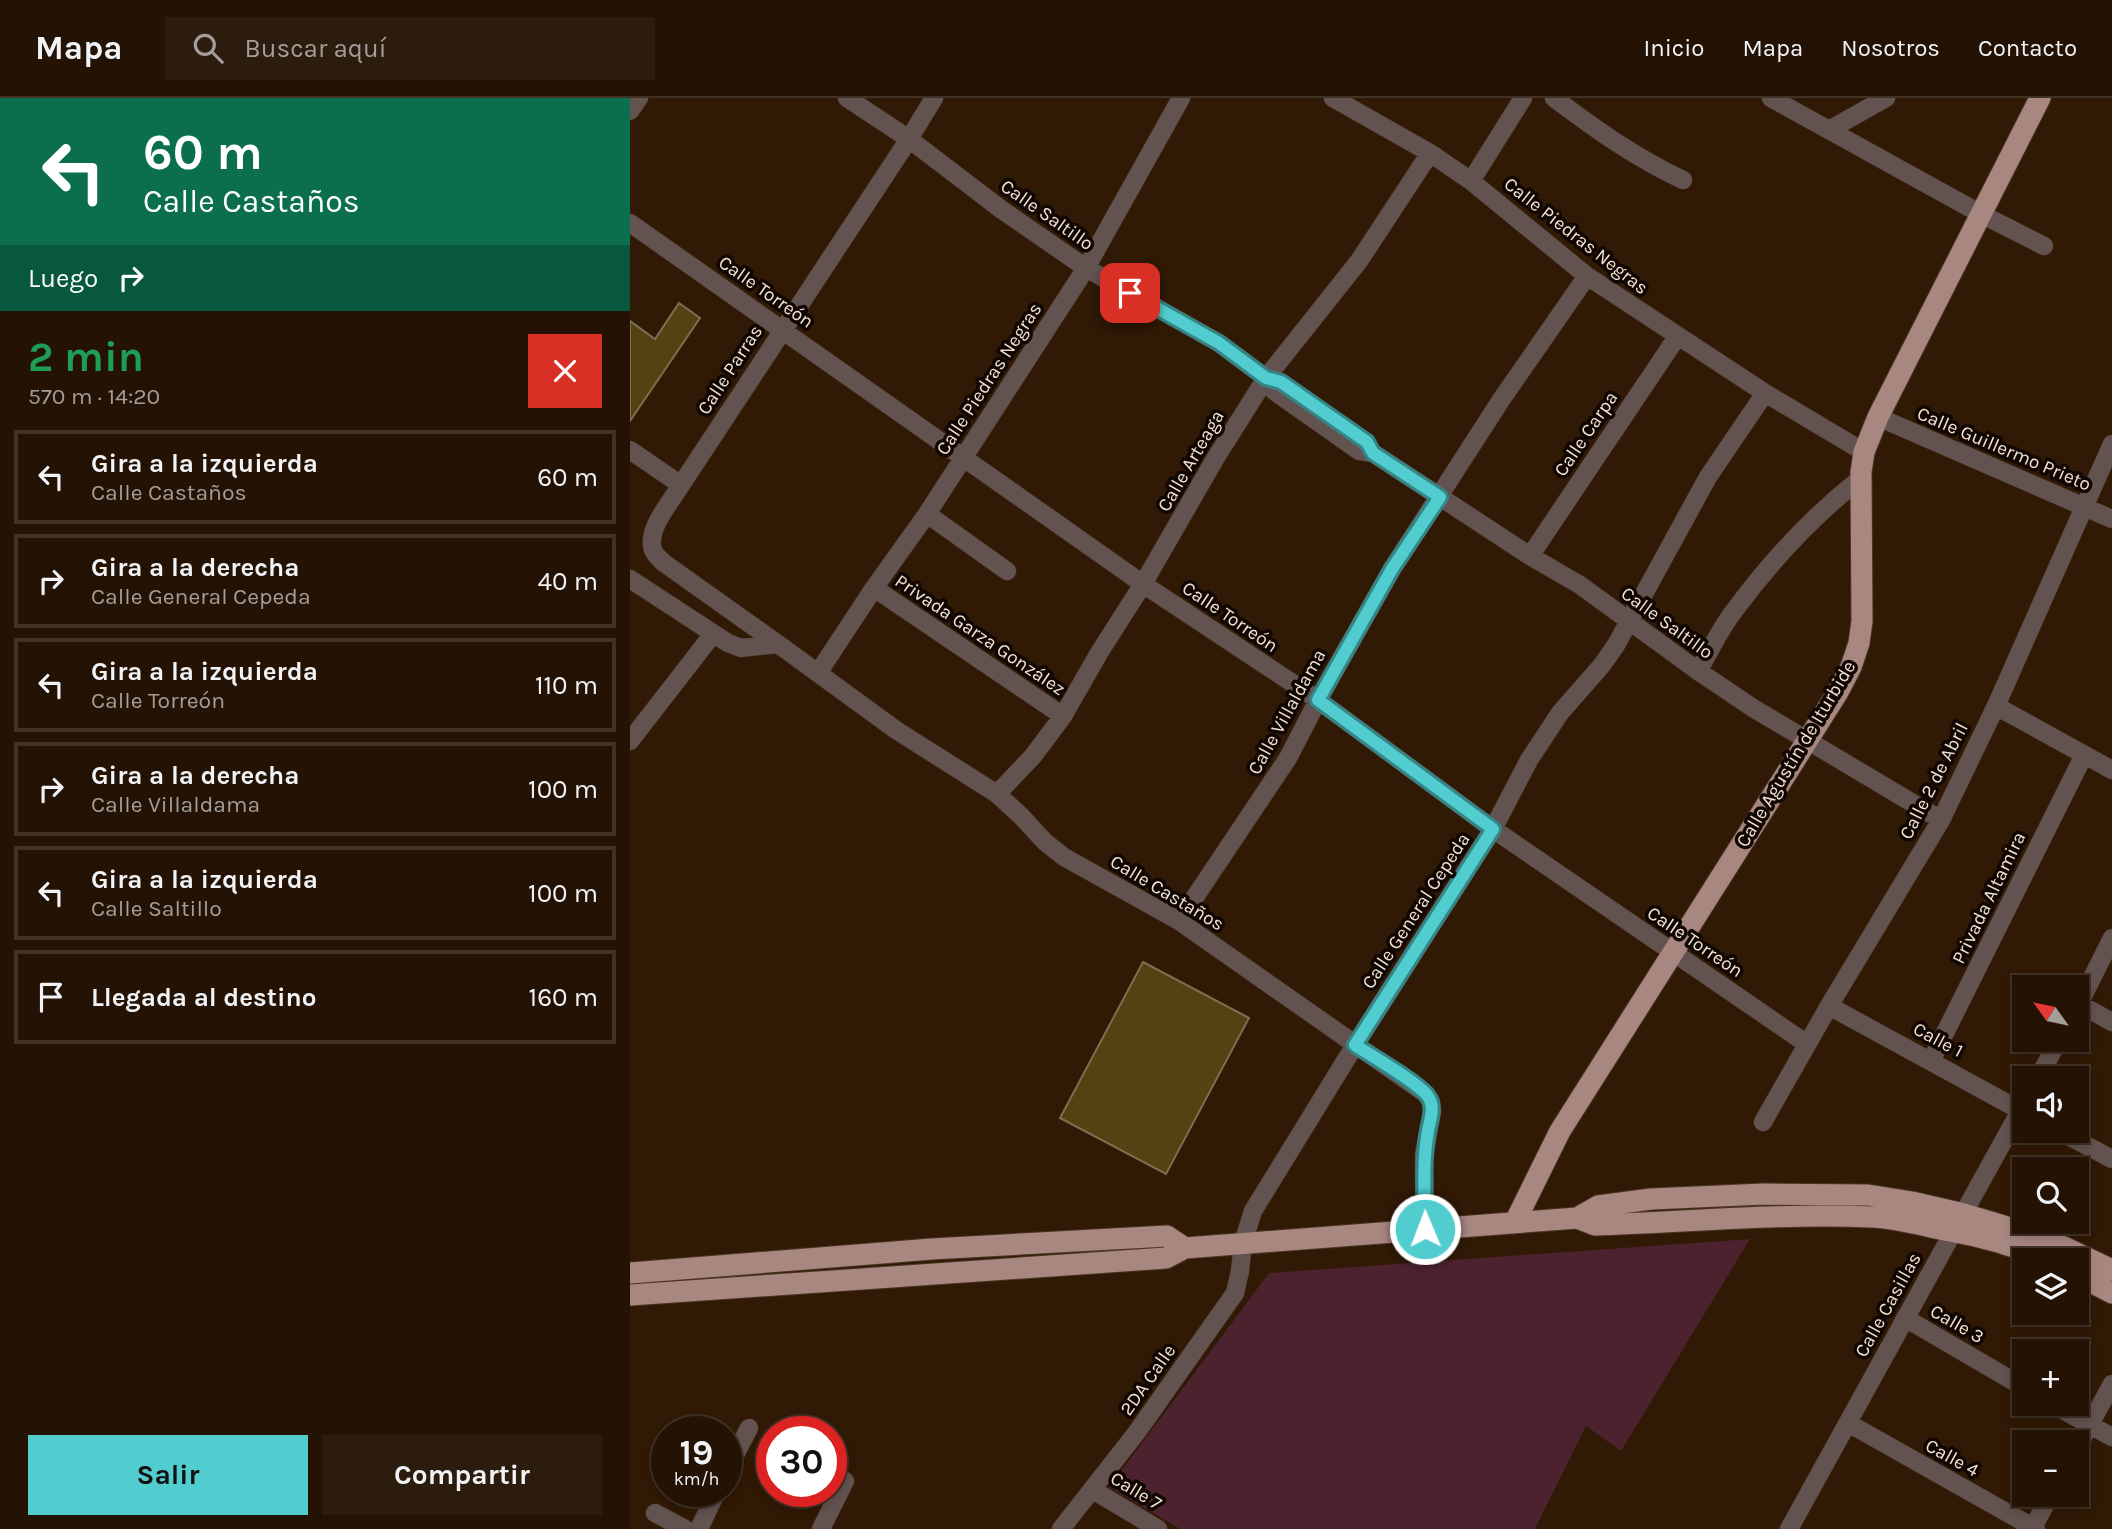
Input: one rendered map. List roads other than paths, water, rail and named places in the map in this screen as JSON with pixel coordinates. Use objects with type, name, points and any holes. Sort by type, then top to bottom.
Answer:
[{"type":"main road","name":"Calle Agustín de Iturbide","points":[[1515,1223],[1560,1131],[1808,741],[1851,667],[1859,643],[1863,596],[1861,478],[1864,452],[1878,417],[2039,98]]},
{"type":"main road","points":[[630,1295],[1166,1258],[1185,1248],[1577,1218],[1595,1225],[1772,1217],[1872,1217],[1958,1222],[2034,1235],[2112,1270]]},
{"type":"main road","points":[[1958,1222],[2020,1248]]},
{"type":"main road","points":[[630,1273],[932,1249],[1167,1237],[1185,1248]]},
{"type":"main road","points":[[2089,1281],[2112,1293]]},
{"type":"street","points":[[630,111],[639,98]]},
{"type":"street","name":"Calle Saltillo","points":[[847,98],[909,139],[1002,211],[1086,268],[1219,343],[1266,378],[1274,391],[1359,451],[1373,453],[1530,556],[1580,585],[1753,708],[1941,820]]},
{"type":"street","name":"Calle Parras","points":[[664,563],[654,552],[652,540],[656,526],[934,98]]},
{"type":"street","name":"Calle Piedras Negras","points":[[818,673],[927,514],[1086,268],[1181,98]]},
{"type":"street","name":"Calle Piedras Negras","points":[[1333,98],[1430,153],[1471,181],[1587,276],[1765,393],[1864,452]]},
{"type":"street","points":[[1471,181],[1523,98]]},
{"type":"street","points":[[1554,98],[1620,146],[1683,180]]},
{"type":"street","points":[[1771,98],[2044,246]]},
{"type":"street","points":[[1829,130],[1886,98]]},
{"type":"street","name":"Calle Arteaga","points":[[996,794],[1033,756],[1063,716],[1215,458],[1266,378],[1359,261],[1430,153]]},
{"type":"street","name":"Calle Torreón","points":[[630,223],[962,459],[1318,700],[1493,829],[1807,1044]]},
{"type":"street","name":"Calle Villaldama","points":[[1179,921],[1288,758],[1392,569],[1501,400],[1587,276]]},
{"type":"street","name":"Calle Carpa","points":[[1530,556],[1677,337]]},
{"type":"street","name":"Calle General Cepeda","points":[[1243,1243],[1253,1211],[1493,829],[1529,760],[1560,713],[1616,645],[1708,477],[1765,393]]},
{"type":"street","name":"Calle Guillermo Prieto","points":[[1878,417],[2112,519]]},
{"type":"street","name":"Calle 2 de Abril","points":[[1763,1122],[1941,820],[1996,706],[2112,444]]},
{"type":"street","points":[[630,450],[681,485]]},
{"type":"street","points":[[1698,671],[1733,612],[1785,549],[1837,497],[1861,478]]},
{"type":"street","points":[[927,514],[1007,571]]},
{"type":"street","name":"Calle Castaños","points":[[664,563],[896,730],[996,794],[1045,842],[1064,856],[1179,921],[1426,1094],[1432,1111],[1424,1155],[1425,1229]]},
{"type":"street","points":[[630,579],[713,634],[741,648],[778,644]]},
{"type":"street","name":"Privada Garza González","points":[[874,588],[1063,716]]},
{"type":"street","points":[[630,741],[636,718],[713,634]]},
{"type":"street","points":[[1996,706],[2112,770]]},
{"type":"street","name":"Privada Altamira","points":[[1931,1060],[2084,755]]},
{"type":"street","points":[[2090,982],[2112,938]]},
{"type":"street","name":"Calle 1","points":[[1829,1006],[2012,1103]]},
{"type":"street","points":[[2090,1012],[2112,1022]]},
{"type":"street","name":"Calle Casillas","points":[[1789,1529],[2012,1128]]},
{"type":"street","points":[[2082,1143],[2112,1159]]},
{"type":"street","name":"2DA Calle","points":[[1060,1529],[1137,1432],[1234,1293],[1243,1243]]},
{"type":"street","name":"Calle 3","points":[[1905,1318],[2012,1380]]},
{"type":"street","points":[[2087,1430],[2112,1384]]},
{"type":"street","points":[[2074,1416],[2112,1437]]},
{"type":"street","name":"Calle 4","points":[[1848,1423],[2034,1528]]},
{"type":"street","points":[[742,1441],[749,1428]]},
{"type":"street","name":"Calle 7","points":[[1093,1490],[1158,1529]]},
{"type":"street","points":[[699,1529],[709,1507]]},
{"type":"street","points":[[821,1529],[832,1507]]},
{"type":"street","points":[[2034,1528],[2045,1507]]},
{"type":"street","points":[[654,1513],[685,1529]]}]
